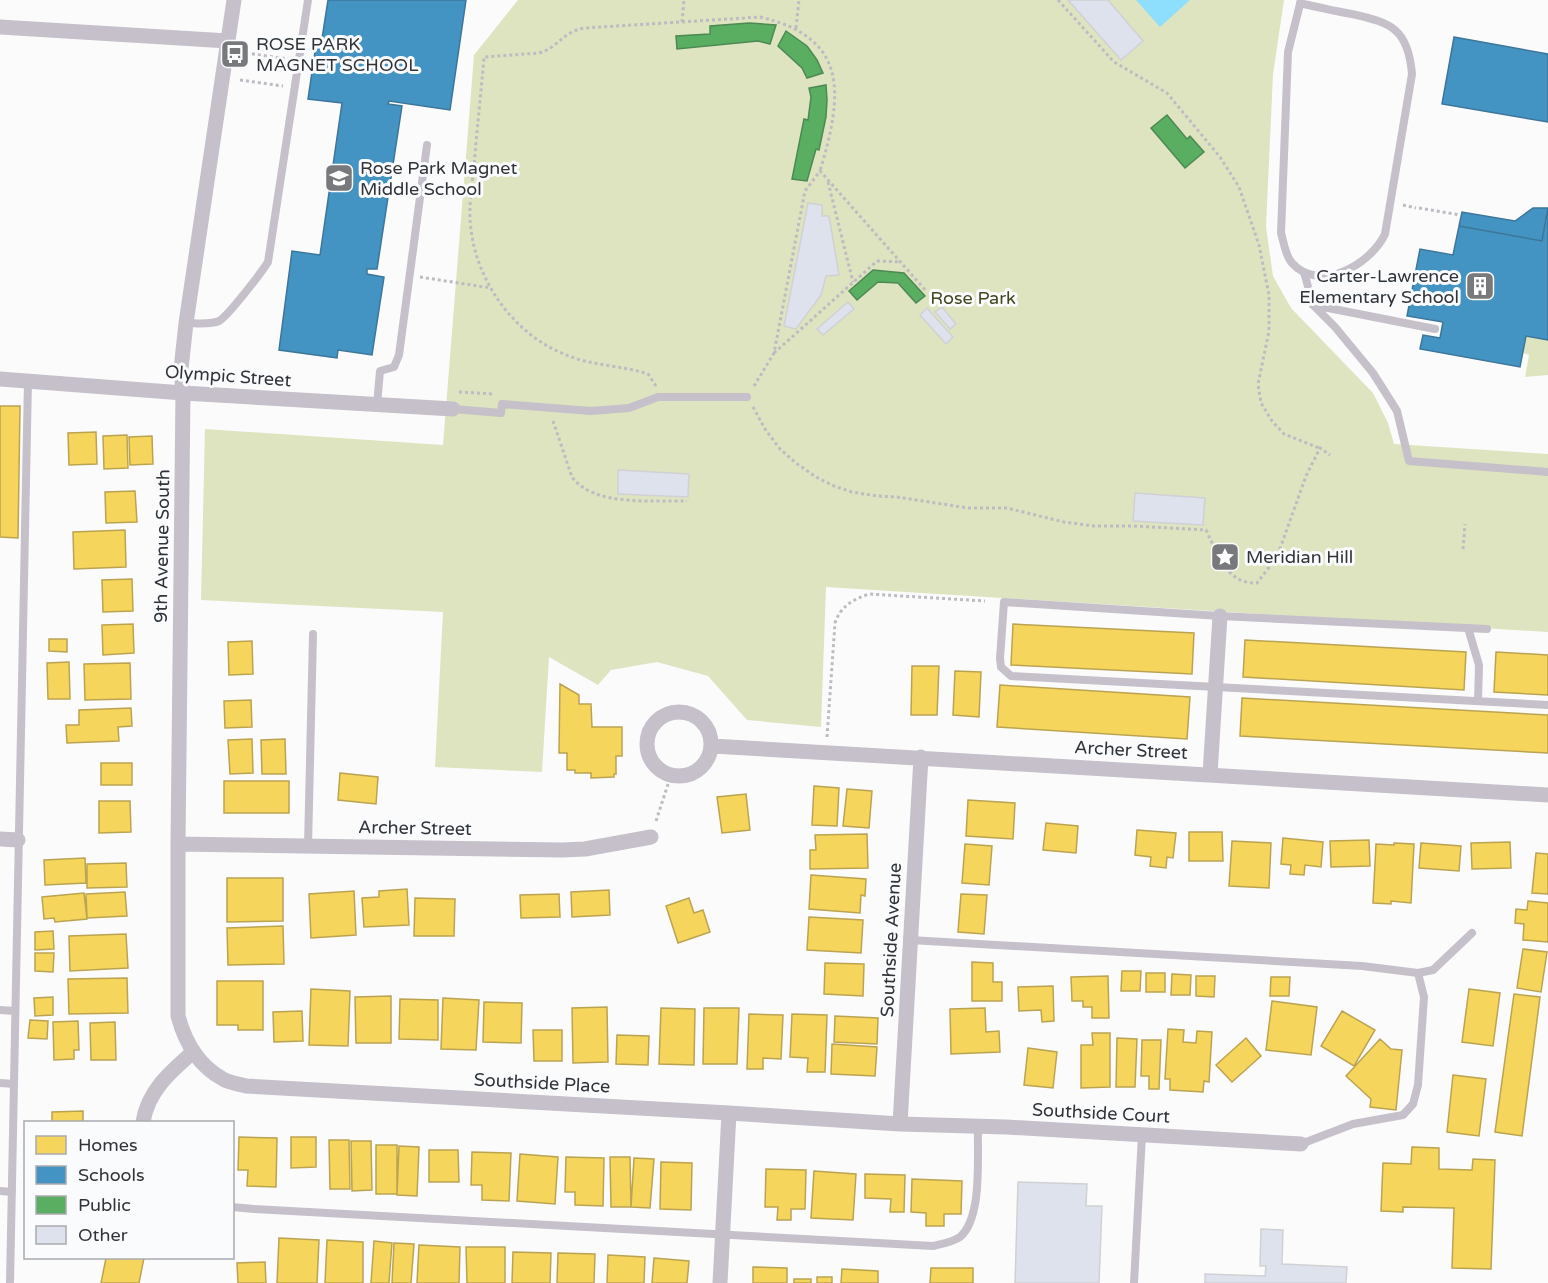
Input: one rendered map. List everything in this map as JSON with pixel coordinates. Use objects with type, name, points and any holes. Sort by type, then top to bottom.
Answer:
[{"type":"street","name":"9th Avenue South","points":[[192,1052],[182,1033],[178,1016],[183,393],[181,369],[234,0]]},
{"type":"street","points":[[0,27],[228,41]]},
{"type":"street","name":"Olympic Street","points":[[0,379],[183,393],[453,409]]},
{"type":"street","points":[[1210,774],[1220,616]]},
{"type":"street","points":[[682,711],[699,718],[710,734],[712,746],[708,758],[695,772],[683,776],[671,775],[655,765],[647,748],[650,729],[663,716],[682,711]]},
{"type":"street","name":"Archer Street","points":[[712,746],[1548,795]]},
{"type":"street","name":"Southside Avenue","points":[[900,1125],[921,757]]},
{"type":"street","name":"Archer Street","points":[[178,844],[562,850],[585,849],[651,837]]},
{"type":"street","points":[[0,839],[18,840]]},
{"type":"street","points":[[143,1121],[151,1096],[165,1076],[192,1052]]},
{"type":"street","name":"Southside Place","points":[[192,1052],[224,1080],[246,1086],[900,1125]]},
{"type":"street","points":[[720,1283],[729,1113]]},
{"type":"street","name":"Southside Court","points":[[900,1125],[1300,1144]]},
{"type":"lane","points":[[186,323],[219,321],[259,276],[268,262],[308,0]]},
{"type":"lane","points":[[1301,2],[1381,20],[1395,30],[1404,41],[1411,56],[1412,74],[1385,234],[1380,245],[1371,255],[1343,271],[1318,276],[1304,272],[1293,263],[1287,254],[1281,233],[1280,211],[1288,52],[1301,2]]},
{"type":"lane","points":[[377,405],[380,371],[394,367],[399,355],[427,145]]},
{"type":"lane","points":[[1304,272],[1313,305],[1335,327],[1373,373],[1397,411],[1409,461],[1548,472]]},
{"type":"lane","points":[[1313,305],[1435,329]]},
{"type":"lane","points":[[10,1283],[28,381]]},
{"type":"lane","points":[[453,409],[501,412],[502,404],[591,411],[629,408],[658,397],[747,398]]},
{"type":"lane","points":[[1487,629],[1220,616],[1004,602],[1000,658],[1001,667],[1011,676],[1548,705]]},
{"type":"lane","points":[[1468,628],[1479,665],[1478,701]]},
{"type":"lane","points":[[308,846],[313,634]]},
{"type":"lane","points":[[910,940],[1362,966],[1418,973],[1433,970],[1472,933]]},
{"type":"lane","points":[[1300,1144],[1353,1124],[1403,1114],[1413,1104],[1418,1086],[1424,997],[1418,973]]},
{"type":"lane","points":[[0,1010],[15,1011]]},
{"type":"lane","points":[[0,1083],[14,1084]]},
{"type":"lane","points":[[234,1207],[933,1246],[958,1238],[971,1223],[975,1209],[978,1127]]},
{"type":"lane","points":[[1134,1283],[1142,1135]]},
{"type":"lane","points":[[0,1191],[12,1192]]},
{"type":"path","points":[[682,22],[684,0]]},
{"type":"path","points":[[796,28],[799,0]]},
{"type":"path","points":[[1058,0],[1114,62],[1167,93],[1220,157],[1239,187],[1259,245],[1269,295],[1269,331],[1258,384],[1261,403],[1272,421],[1284,434],[1320,448],[1330,455]]},
{"type":"path","points":[[658,397],[655,382],[648,374],[588,362],[548,346],[509,314],[491,288],[476,255],[470,213],[484,57],[547,51],[561,38],[575,30],[760,17],[796,28],[821,49],[835,81],[834,116],[820,171],[805,191],[774,353]]},
{"type":"path","points":[[246,53],[276,57]]},
{"type":"path","points":[[240,80],[270,84]]},
{"type":"path","points":[[820,171],[927,292]]},
{"type":"path","points":[[827,178],[853,282]]},
{"type":"path","points":[[1419,208],[1461,215]]},
{"type":"path","points":[[901,262],[877,261],[853,282],[774,353],[747,398],[780,449],[816,477],[834,486],[877,496],[897,496],[968,508],[1007,508],[1064,522],[1094,526],[1206,530],[1227,572],[1246,583],[1257,583],[1277,556],[1306,476],[1320,448]]},
{"type":"path","points":[[410,275],[491,288]]},
{"type":"path","points":[[456,392],[502,394],[502,404]]},
{"type":"path","points":[[549,408],[572,477],[577,484],[611,499],[687,501]]},
{"type":"path","points":[[1463,549],[1465,524]]},
{"type":"path","points":[[826,752],[835,623],[839,611],[851,601],[869,594],[985,601]]},
{"type":"path","points":[[651,837],[671,775]]},
{"type":"green space","name":"Rose Park","points":[[518,0],[1284,0],[1273,74],[1266,227],[1273,276],[1291,308],[1373,393],[1388,423],[1394,444],[1548,454],[1548,632],[826,587],[821,727],[747,720],[708,676],[657,662],[611,670],[598,685],[549,657],[542,772],[435,767],[443,612],[201,600],[205,429],[443,445],[474,55]]},
{"type":"green space","points":[[1526,336],[1548,340],[1548,375],[1525,377],[1529,355],[1523,353]]},
{"type":"water","points":[[1136,0],[1190,0],[1160,27]]},
{"type":"building: Homes","points":[[0,406],[20,406],[18,538],[0,537]]},
{"type":"building: Homes","points":[[96,432],[97,464],[69,465],[68,433]]},
{"type":"building: Homes","points":[[127,435],[128,468],[104,469],[103,436]]},
{"type":"building: Homes","points":[[152,436],[153,464],[130,465],[129,437]]},
{"type":"building: Homes","points":[[135,491],[137,522],[106,523],[105,492]]},
{"type":"building: Homes","points":[[125,530],[126,567],[74,569],[73,532]]},
{"type":"building: Homes","points":[[132,579],[133,611],[103,612],[102,580]]},
{"type":"building: Homes","points":[[133,624],[134,653],[103,655],[102,625]]},
{"type":"building: Homes","points":[[1013,624],[1194,633],[1192,674],[1011,665]]},
{"type":"building: Homes","points":[[49,639],[67,639],[67,652],[49,651]]},
{"type":"building: Homes","points":[[1245,640],[1466,652],[1464,690],[1243,677]]},
{"type":"building: Homes","points":[[252,641],[253,674],[229,675],[228,642]]},
{"type":"building: Homes","points":[[1496,652],[1548,655],[1548,695],[1494,692]]},
{"type":"building: Homes","points":[[69,662],[70,699],[48,699],[47,663]]},
{"type":"building: Homes","points":[[130,663],[131,699],[85,700],[84,664]]},
{"type":"building: Homes","points":[[912,666],[939,666],[937,715],[911,715]]},
{"type":"building: Homes","points":[[955,671],[981,672],[979,717],[953,715]]},
{"type":"building: Homes","points":[[560,684],[579,695],[579,704],[591,704],[592,727],[622,727],[622,756],[616,756],[614,777],[591,778],[591,773],[575,773],[575,770],[567,770],[567,753],[559,753]]},
{"type":"building: Homes","points":[[1000,685],[1190,697],[1187,739],[997,727]]},
{"type":"building: Homes","points":[[1242,698],[1548,715],[1548,753],[1240,736]]},
{"type":"building: Homes","points":[[251,700],[252,727],[225,728],[224,701]]},
{"type":"building: Homes","points":[[131,708],[132,726],[118,727],[119,741],[67,743],[66,725],[79,725],[79,710]]},
{"type":"building: Homes","points":[[252,739],[253,773],[230,774],[228,740]]},
{"type":"building: Homes","points":[[285,739],[286,774],[262,774],[261,740]]},
{"type":"building: Homes","points":[[101,763],[132,763],[132,785],[101,785]]},
{"type":"building: Homes","points":[[340,773],[378,777],[376,804],[338,800]]},
{"type":"building: Homes","points":[[224,781],[289,781],[289,813],[224,813]]},
{"type":"building: Homes","points":[[814,786],[839,788],[837,826],[812,825]]},
{"type":"building: Homes","points":[[847,789],[872,791],[869,828],[843,826]]},
{"type":"building: Homes","points":[[746,794],[750,830],[722,833],[717,797]]},
{"type":"building: Homes","points":[[968,800],[1015,803],[1013,839],[966,836]]},
{"type":"building: Homes","points":[[99,801],[130,801],[131,832],[99,833]]},
{"type":"building: Homes","points":[[1046,823],[1078,826],[1076,853],[1043,850]]},
{"type":"building: Homes","points":[[1137,830],[1176,833],[1173,858],[1167,857],[1166,868],[1150,866],[1151,857],[1135,855]]},
{"type":"building: Homes","points":[[1189,832],[1222,832],[1223,861],[1189,861]]},
{"type":"building: Homes","points":[[867,834],[868,868],[810,869],[810,850],[816,850],[815,835]]},
{"type":"building: Homes","points":[[1283,838],[1323,842],[1321,867],[1305,865],[1304,875],[1290,874],[1291,865],[1281,864]]},
{"type":"building: Homes","points":[[1369,840],[1370,866],[1331,867],[1330,841]]},
{"type":"building: Homes","points":[[1232,841],[1271,843],[1269,888],[1229,886]]},
{"type":"building: Homes","points":[[1510,842],[1511,868],[1472,869],[1471,843]]},
{"type":"building: Homes","points":[[1394,843],[1414,844],[1411,903],[1391,901],[1391,904],[1373,903],[1376,844],[1394,845]]},
{"type":"building: Homes","points":[[1421,843],[1461,846],[1459,871],[1419,868]]},
{"type":"building: Homes","points":[[965,844],[992,846],[989,885],[962,883]]},
{"type":"building: Homes","points":[[1536,853],[1548,854],[1548,894],[1532,893]]},
{"type":"building: Homes","points":[[85,858],[86,883],[45,885],[44,860]]},
{"type":"building: Homes","points":[[126,863],[127,887],[87,888],[87,864]]},
{"type":"building: Homes","points":[[811,875],[866,879],[865,896],[861,895],[860,913],[809,909]]},
{"type":"building: Homes","points":[[227,878],[283,878],[283,921],[227,922]]},
{"type":"building: Homes","points":[[407,889],[409,925],[364,927],[362,898],[379,897],[379,891]]},
{"type":"building: Homes","points":[[609,890],[610,915],[572,917],[571,892]]},
{"type":"building: Homes","points":[[354,891],[356,935],[311,938],[309,894]]},
{"type":"building: Homes","points":[[125,892],[127,916],[87,918],[86,894]]},
{"type":"building: Homes","points":[[84,893],[87,919],[55,922],[54,918],[44,919],[42,897]]},
{"type":"building: Homes","points":[[559,894],[560,917],[521,918],[520,895]]},
{"type":"building: Homes","points":[[961,894],[987,895],[984,934],[958,932]]},
{"type":"building: Homes","points":[[415,898],[455,899],[454,936],[414,936]]},
{"type":"building: Homes","points":[[689,898],[694,913],[703,910],[710,932],[678,943],[666,906]]},
{"type":"building: Homes","points":[[1528,901],[1548,903],[1548,942],[1523,940],[1524,924],[1515,923],[1516,909],[1527,910]]},
{"type":"building: Homes","points":[[809,917],[863,920],[861,953],[807,950]]},
{"type":"building: Homes","points":[[283,926],[284,964],[228,965],[227,928]]},
{"type":"building: Homes","points":[[53,931],[54,949],[35,950],[35,932]]},
{"type":"building: Homes","points":[[126,934],[128,968],[70,971],[69,936]]},
{"type":"building: Homes","points":[[1523,949],[1547,952],[1541,992],[1517,988]]},
{"type":"building: Homes","points":[[35,953],[54,953],[53,972],[35,971]]},
{"type":"building: Homes","points":[[972,962],[993,963],[993,982],[1002,982],[1002,1001],[972,1001]]},
{"type":"building: Homes","points":[[825,963],[864,964],[863,996],[824,994]]},
{"type":"building: Homes","points":[[1122,971],[1141,971],[1140,991],[1121,991]]},
{"type":"building: Homes","points":[[1146,973],[1165,973],[1165,992],[1146,992]]},
{"type":"building: Homes","points":[[1172,974],[1191,975],[1190,995],[1171,995]]},
{"type":"building: Homes","points":[[1108,976],[1109,1018],[1092,1018],[1092,1007],[1083,1007],[1083,1001],[1072,1001],[1071,977]]},
{"type":"building: Homes","points":[[1196,976],[1215,976],[1214,997],[1196,996]]},
{"type":"building: Homes","points":[[1271,977],[1290,977],[1289,996],[1270,996]]},
{"type":"building: Homes","points":[[127,978],[128,1013],[69,1014],[68,979]]},
{"type":"building: Homes","points":[[217,981],[263,981],[263,1030],[238,1030],[238,1025],[217,1025]]},
{"type":"building: Homes","points":[[1053,986],[1054,1021],[1042,1022],[1041,1010],[1019,1011],[1018,987]]},
{"type":"building: Homes","points":[[311,989],[350,991],[348,1046],[309,1045]]},
{"type":"building: Homes","points":[[1469,989],[1500,993],[1493,1046],[1462,1042]]},
{"type":"building: Homes","points":[[1514,994],[1540,997],[1522,1136],[1495,1132]]},
{"type":"building: Homes","points":[[391,996],[391,1043],[356,1043],[355,997]]},
{"type":"building: Homes","points":[[53,997],[53,1015],[35,1016],[34,998]]},
{"type":"building: Homes","points":[[443,998],[479,1000],[476,1050],[441,1049]]},
{"type":"building: Homes","points":[[400,999],[438,1000],[438,1040],[399,1039]]},
{"type":"building: Homes","points":[[1272,1001],[1317,1007],[1311,1055],[1266,1050]]},
{"type":"building: Homes","points":[[484,1002],[522,1003],[521,1043],[483,1042]]},
{"type":"building: Homes","points":[[607,1007],[608,1062],[573,1063],[572,1008]]},
{"type":"building: Homes","points":[[661,1008],[695,1009],[694,1065],[659,1064]]},
{"type":"building: Homes","points":[[704,1008],[739,1008],[737,1064],[703,1064]]},
{"type":"building: Homes","points":[[985,1008],[986,1032],[999,1031],[1000,1052],[951,1054],[950,1009]]},
{"type":"building: Homes","points":[[302,1011],[303,1041],[274,1042],[273,1012]]},
{"type":"building: Homes","points":[[1342,1011],[1375,1030],[1354,1066],[1321,1046]]},
{"type":"building: Homes","points":[[749,1014],[783,1015],[781,1059],[763,1058],[763,1069],[747,1069]]},
{"type":"building: Homes","points":[[792,1014],[827,1015],[825,1072],[807,1072],[808,1058],[790,1057]]},
{"type":"building: Homes","points":[[835,1016],[878,1018],[877,1044],[834,1042]]},
{"type":"building: Homes","points":[[30,1020],[48,1021],[47,1039],[28,1038]]},
{"type":"building: Homes","points":[[78,1021],[79,1050],[74,1050],[74,1059],[54,1060],[53,1022]]},
{"type":"building: Homes","points":[[115,1022],[116,1060],[91,1060],[90,1023]]},
{"type":"building: Homes","points":[[1168,1029],[1184,1030],[1183,1042],[1196,1043],[1197,1031],[1212,1032],[1209,1082],[1204,1081],[1203,1092],[1170,1090],[1170,1079],[1165,1079]]},
{"type":"building: Homes","points":[[533,1030],[562,1030],[562,1061],[534,1061]]},
{"type":"building: Homes","points":[[1092,1033],[1110,1033],[1110,1087],[1081,1088],[1081,1045],[1093,1045]]},
{"type":"building: Homes","points":[[617,1035],[649,1036],[648,1065],[616,1064]]},
{"type":"building: Homes","points":[[1117,1038],[1137,1039],[1135,1087],[1116,1087]]},
{"type":"building: Homes","points":[[1246,1038],[1261,1056],[1232,1082],[1216,1065]]},
{"type":"building: Homes","points":[[1380,1039],[1391,1049],[1402,1050],[1396,1110],[1370,1107],[1371,1099],[1346,1076]]},
{"type":"building: Homes","points":[[1142,1040],[1161,1040],[1159,1089],[1149,1089],[1149,1076],[1141,1076]]},
{"type":"building: Homes","points":[[832,1044],[877,1047],[875,1076],[831,1074]]},
{"type":"building: Homes","points":[[1028,1048],[1057,1052],[1053,1088],[1024,1085]]},
{"type":"building: Homes","points":[[1453,1075],[1486,1079],[1479,1136],[1447,1132]]},
{"type":"building: Homes","points":[[83,1111],[83,1121],[52,1121],[52,1112]]},
{"type":"building: Homes","points":[[239,1137],[277,1138],[276,1187],[247,1186],[248,1170],[238,1170]]},
{"type":"building: Homes","points":[[291,1137],[316,1137],[316,1167],[291,1168]]},
{"type":"building: Homes","points":[[329,1140],[349,1140],[350,1189],[330,1189]]},
{"type":"building: Homes","points":[[351,1141],[371,1141],[372,1190],[352,1191]]},
{"type":"building: Homes","points":[[376,1145],[397,1145],[397,1194],[376,1194]]},
{"type":"building: Homes","points":[[399,1146],[419,1147],[417,1196],[397,1195]]},
{"type":"building: Homes","points":[[1412,1147],[1439,1148],[1439,1169],[1472,1170],[1473,1159],[1495,1160],[1491,1269],[1452,1268],[1454,1208],[1403,1207],[1403,1212],[1381,1211],[1383,1163],[1411,1164]]},
{"type":"building: Homes","points":[[429,1150],[458,1150],[459,1182],[429,1182]]},
{"type":"building: Homes","points":[[472,1152],[511,1153],[509,1201],[482,1200],[482,1185],[471,1185]]},
{"type":"building: Homes","points":[[520,1154],[558,1157],[555,1204],[517,1201]]},
{"type":"building: Homes","points":[[566,1157],[604,1158],[603,1206],[575,1205],[575,1192],[565,1192]]},
{"type":"building: Homes","points":[[610,1157],[630,1157],[631,1207],[611,1207]]},
{"type":"building: Homes","points":[[634,1158],[654,1159],[650,1208],[631,1207]]},
{"type":"building: Homes","points":[[661,1162],[692,1163],[691,1210],[660,1209]]},
{"type":"building: Homes","points":[[766,1169],[806,1170],[805,1209],[791,1209],[791,1220],[777,1220],[778,1207],[765,1207]]},
{"type":"building: Homes","points":[[814,1171],[856,1174],[853,1220],[811,1218]]},
{"type":"building: Homes","points":[[865,1174],[905,1175],[904,1212],[890,1212],[891,1199],[865,1198]]},
{"type":"building: Homes","points":[[912,1179],[962,1181],[961,1214],[944,1214],[944,1226],[926,1226],[926,1213],[911,1212]]},
{"type":"building: Homes","points":[[279,1238],[319,1240],[317,1283],[277,1283]]},
{"type":"building: Homes","points":[[327,1240],[363,1242],[363,1283],[325,1283]]},
{"type":"building: Homes","points":[[374,1241],[392,1243],[389,1283],[371,1283]]},
{"type":"building: Homes","points":[[394,1243],[414,1244],[411,1283],[392,1283]]},
{"type":"building: Homes","points":[[419,1245],[460,1247],[459,1283],[417,1283]]},
{"type":"building: Homes","points":[[466,1247],[505,1247],[505,1283],[467,1283]]},
{"type":"building: Homes","points":[[513,1252],[551,1253],[550,1283],[512,1283]]},
{"type":"building: Homes","points":[[558,1253],[595,1254],[594,1283],[557,1283]]},
{"type":"building: Homes","points":[[608,1255],[645,1257],[644,1283],[607,1283]]},
{"type":"building: Homes","points":[[654,1258],[689,1261],[687,1283],[652,1283]]},
{"type":"building: Homes","points":[[106,1259],[144,1259],[139,1283],[101,1283]]},
{"type":"building: Homes","points":[[265,1262],[266,1283],[238,1283],[237,1263]]},
{"type":"building: Homes","points":[[753,1267],[787,1268],[787,1283],[753,1283]]},
{"type":"building: Homes","points":[[931,1268],[973,1268],[973,1283],[930,1283]]},
{"type":"building: Homes","points":[[842,1269],[878,1271],[878,1283],[841,1283]]},
{"type":"building: Homes","points":[[817,1277],[832,1277],[832,1283],[817,1283]]},
{"type":"building: Homes","points":[[794,1279],[811,1279],[811,1283],[794,1283]]},
{"type":"building: Schools","name":"Rose Park Magnet Middle School","points":[[328,0],[466,0],[450,110],[389,101],[388,104],[402,106],[377,269],[367,269],[367,274],[384,277],[372,355],[338,350],[337,358],[279,350],[292,251],[320,255],[342,103],[308,99],[316,45],[321,45]]},
{"type":"building: Schools","points":[[1454,37],[1548,54],[1548,122],[1442,104]]},
{"type":"building: Schools","points":[[1533,208],[1548,208],[1542,241],[1459,226],[1462,212],[1515,221]]},
{"type":"building: Schools","name":"Carter-Lawrence Elementary School","points":[[1548,208],[1548,340],[1526,336],[1520,367],[1420,349],[1423,335],[1440,338],[1443,322],[1407,316],[1420,249],[1453,255],[1459,226],[1542,241]]},
{"type":"building: Public","points":[[749,23],[776,25],[770,44],[758,41],[677,49],[676,36],[710,34],[710,26]]},
{"type":"building: Public","points":[[786,31],[807,46],[823,73],[807,78],[802,68],[778,46]]},
{"type":"building: Public","points":[[826,85],[826,117],[819,150],[816,149],[807,181],[792,179],[804,119],[808,120],[811,97],[809,88]]},
{"type":"building: Public","points":[[1167,115],[1187,139],[1190,136],[1204,152],[1185,168],[1151,128]]},
{"type":"building: Public","points":[[873,270],[904,273],[925,296],[916,303],[898,283],[878,282],[857,300],[849,291]]},
{"type":"building: Other","points":[[1068,0],[1108,0],[1143,41],[1121,60]]},
{"type":"building: Other","points":[[808,203],[822,205],[822,216],[829,216],[839,275],[826,276],[821,295],[796,329],[784,326]]},
{"type":"building: Other","points":[[848,302],[854,309],[823,335],[817,329]]},
{"type":"building: Other","points":[[942,307],[956,324],[950,329],[935,312]]},
{"type":"building: Other","points":[[927,308],[953,337],[946,344],[920,315]]},
{"type":"building: Other","points":[[618,470],[689,474],[688,497],[618,494]]},
{"type":"building: Other","points":[[1135,493],[1205,498],[1203,525],[1133,521]]},
{"type":"building: Other","points":[[1018,1182],[1087,1184],[1086,1206],[1102,1206],[1099,1283],[1015,1283]]},
{"type":"building: Other","points":[[1261,1229],[1283,1230],[1282,1264],[1347,1267],[1346,1283],[1205,1283],[1205,1274],[1265,1276],[1266,1266],[1260,1266]]},
{"type":"place","name":"ROSE PARK MAGNET SCHOOL","points":[[235,54]]},
{"type":"place","name":"Rose Park Magnet Middle School","points":[[339,178]]},
{"type":"place","name":"Carter-Lawrence Elementary School","points":[[1480,286]]},
{"type":"place","name":"Meridian Hill","points":[[1225,557]]}]
